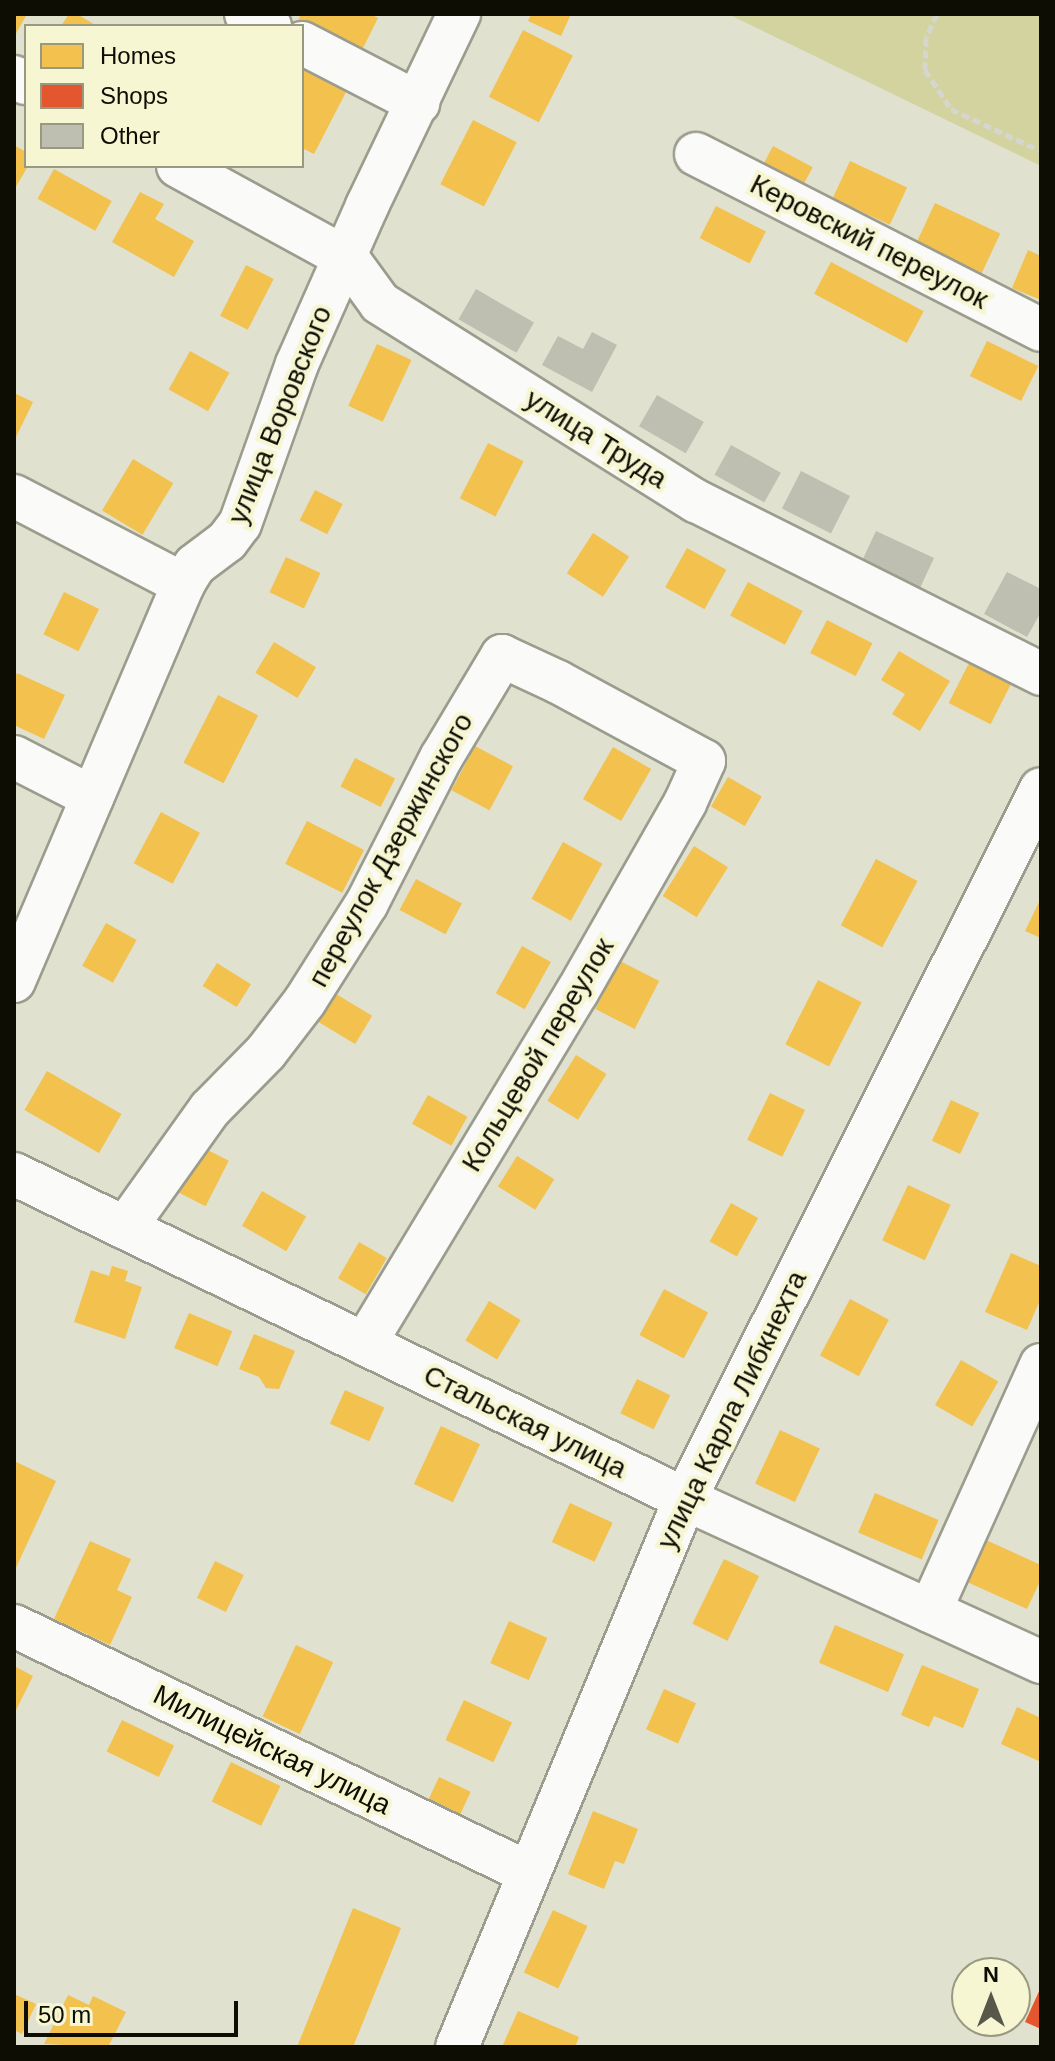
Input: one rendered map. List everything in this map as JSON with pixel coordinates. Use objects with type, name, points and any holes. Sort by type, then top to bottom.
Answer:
[{"type":"street","points":[[246,14],[266,24]]},
{"type":"street","name":"улица Воровского","points":[[14,981],[183,584],[195,565],[227,541],[240,524],[297,364],[459,14]]},
{"type":"street","points":[[304,44],[418,103]]},
{"type":"street","name":"Керовский переулок","points":[[696,154],[1041,330]]},
{"type":"street","name":"улица Труда","points":[[182,168],[345,257],[363,275],[380,303],[696,501],[1041,674]]},
{"type":"street","points":[[14,496],[183,584]]},
{"type":"street","name":"переулок Дзержинского","points":[[125,1228],[210,1109],[266,1052],[305,1001],[367,903],[441,758],[502,656],[558,682],[704,761]]},
{"type":"street","points":[[14,757],[92,797]]},
{"type":"street","name":"Кольцевой переулок","points":[[365,1344],[577,992],[685,803],[704,761]]},
{"type":"street","name":"улица Карла Либкнехта","points":[[457,2047],[685,1499],[1041,789]]},
{"type":"street","name":"Стальская улица","points":[[14,1174],[685,1499],[1041,1662]]},
{"type":"street","points":[[930,1611],[1041,1365]]},
{"type":"street","name":"Милицейская улица","points":[[14,1626],[529,1873]]},
{"type":"path","points":[[937,14],[926,38],[925,70],[951,109],[1041,151]]},
{"type":"green space","points":[[728,14],[1041,14],[1041,166]]},
{"type":"building: Homes","points":[[14,14],[27,14],[14,37]]},
{"type":"building: Homes","points":[[69,14],[77,14],[94,24],[62,24]]},
{"type":"building: Homes","points":[[301,14],[370,14],[378,18],[360,54],[297,22]]},
{"type":"building: Homes","points":[[531,14],[571,14],[561,36],[528,21]]},
{"type":"building: Homes","points":[[523,30],[573,55],[539,122],[489,97]]},
{"type":"building: Homes","points":[[304,70],[346,92],[314,154],[304,149]]},
{"type":"building: Homes","points":[[473,120],[517,142],[484,206],[440,184]]},
{"type":"building: Homes","points":[[14,145],[24,151],[24,168],[27,168],[14,190]]},
{"type":"building: Homes","points":[[773,146],[813,167],[801,189],[761,168]]},
{"type":"building: Homes","points":[[850,161],[907,188],[890,225],[833,198]]},
{"type":"building: Homes","points":[[54,169],[112,201],[95,231],[38,199]]},
{"type":"building: Homes","points":[[140,192],[164,204],[155,219],[194,241],[174,277],[112,242]]},
{"type":"building: Homes","points":[[935,203],[1000,233],[981,274],[916,244]]},
{"type":"building: Homes","points":[[716,206],[766,231],[750,263],[700,238]]},
{"type":"building: Homes","points":[[1028,250],[1041,256],[1041,300],[1012,288]]},
{"type":"building: Homes","points":[[831,262],[924,311],[907,343],[814,294]]},
{"type":"building: Homes","points":[[246,265],[274,279],[248,330],[220,316]]},
{"type":"building: Homes","points":[[987,341],[1038,366],[1021,401],[970,376]]},
{"type":"building: Homes","points":[[377,344],[411,360],[383,422],[348,406]]},
{"type":"building: Homes","points":[[190,351],[229,373],[208,411],[169,389]]},
{"type":"building: Homes","points":[[14,393],[33,402],[14,441]]},
{"type":"building: Homes","points":[[488,443],[524,461],[495,516],[460,498]]},
{"type":"building: Homes","points":[[133,459],[173,483],[142,535],[102,510]]},
{"type":"building: Homes","points":[[315,490],[343,504],[327,534],[300,520]]},
{"type":"building: Homes","points":[[593,533],[629,556],[603,597],[567,573]]},
{"type":"building: Homes","points":[[687,548],[726,570],[705,609],[665,587]]},
{"type":"building: Homes","points":[[286,557],[320,573],[304,608],[270,592]]},
{"type":"building: Homes","points":[[748,582],[803,611],[785,645],[730,616]]},
{"type":"building: Homes","points":[[64,592],[99,609],[78,651],[43,634]]},
{"type":"building: Homes","points":[[827,620],[872,643],[856,676],[810,653]]},
{"type":"building: Homes","points":[[274,642],[316,667],[297,698],[255,673]]},
{"type":"building: Homes","points":[[899,651],[950,681],[920,731],[892,714],[905,694],[881,680]]},
{"type":"building: Homes","points":[[970,661],[1012,682],[991,724],[949,703]]},
{"type":"building: Homes","points":[[17,673],[65,695],[44,739],[14,725],[14,680]]},
{"type":"building: Homes","points":[[218,695],[258,715],[224,783],[183,763]]},
{"type":"building: Homes","points":[[475,746],[513,766],[489,810],[452,790]]},
{"type":"building: Homes","points":[[613,747],[651,769],[621,821],[583,799]]},
{"type":"building: Homes","points":[[355,758],[395,778],[381,807],[340,787]]},
{"type":"building: Homes","points":[[728,777],[762,796],[745,826],[711,806]]},
{"type":"building: Homes","points":[[161,812],[200,833],[173,884],[134,863]]},
{"type":"building: Homes","points":[[307,821],[364,850],[342,893],[285,864]]},
{"type":"building: Homes","points":[[563,842],[602,864],[571,921],[531,899]]},
{"type":"building: Homes","points":[[694,846],[728,867],[697,917],[663,896]]},
{"type":"building: Homes","points":[[876,859],[917,881],[882,947],[841,925]]},
{"type":"building: Homes","points":[[416,879],[462,903],[445,934],[400,910]]},
{"type":"building: Homes","points":[[1041,898],[1041,938],[1025,931]]},
{"type":"building: Homes","points":[[106,923],[137,940],[113,983],[82,966]]},
{"type":"building: Homes","points":[[522,946],[551,962],[525,1009],[496,993]]},
{"type":"building: Homes","points":[[620,961],[659,981],[635,1029],[595,1009]]},
{"type":"building: Homes","points":[[217,963],[251,984],[237,1007],[203,986]]},
{"type":"building: Homes","points":[[818,980],[862,1002],[829,1066],[785,1044]]},
{"type":"building: Homes","points":[[331,991],[372,1016],[355,1044],[314,1019]]},
{"type":"building: Homes","points":[[576,1055],[607,1074],[578,1120],[547,1101]]},
{"type":"building: Homes","points":[[47,1071],[121,1114],[99,1153],[24,1110]]},
{"type":"building: Homes","points":[[770,1093],[805,1110],[782,1157],[747,1140]]},
{"type":"building: Homes","points":[[428,1095],[467,1117],[451,1146],[412,1124]]},
{"type":"building: Homes","points":[[951,1100],[979,1113],[960,1154],[932,1141]]},
{"type":"building: Homes","points":[[194,1143],[229,1161],[206,1206],[171,1188]]},
{"type":"building: Homes","points":[[517,1156],[554,1179],[535,1210],[498,1187]]},
{"type":"building: Homes","points":[[908,1185],[951,1205],[925,1260],[882,1240]]},
{"type":"building: Homes","points":[[262,1191],[306,1216],[286,1251],[242,1226]]},
{"type":"building: Homes","points":[[731,1203],[758,1218],[737,1257],[710,1241]]},
{"type":"building: Homes","points":[[359,1242],[387,1258],[366,1294],[338,1278]]},
{"type":"building: Homes","points":[[1011,1253],[1041,1266],[1041,1298],[1027,1330],[985,1312]]},
{"type":"building: Homes","points":[[112,1266],[128,1271],[125,1281],[142,1287],[125,1339],[74,1322],[91,1270],[109,1276]]},
{"type":"building: Homes","points":[[664,1289],[708,1312],[684,1358],[640,1335]]},
{"type":"building: Homes","points":[[850,1299],[889,1320],[859,1376],[820,1356]]},
{"type":"building: Homes","points":[[489,1301],[521,1320],[497,1359],[465,1340]]},
{"type":"building: Homes","points":[[189,1313],[232,1331],[217,1366],[174,1348]]},
{"type":"building: Homes","points":[[254,1334],[295,1351],[279,1389],[266,1388],[259,1377],[239,1369]]},
{"type":"building: Homes","points":[[961,1360],[998,1382],[972,1427],[935,1405]]},
{"type":"building: Homes","points":[[637,1379],[670,1395],[654,1429],[620,1413]]},
{"type":"building: Homes","points":[[345,1390],[384,1407],[369,1441],[330,1424]]},
{"type":"building: Homes","points":[[441,1426],[480,1444],[453,1502],[414,1484]]},
{"type":"building: Homes","points":[[780,1430],[820,1449],[795,1502],[755,1483]]},
{"type":"building: Homes","points":[[14,1461],[56,1481],[14,1572]]},
{"type":"building: Homes","points":[[875,1493],[939,1520],[922,1560],[858,1533]]},
{"type":"building: Homes","points":[[570,1503],[613,1523],[594,1562],[552,1542]]},
{"type":"building: Homes","points":[[975,1535],[1041,1565],[1041,1579],[1027,1609],[956,1577]]},
{"type":"building: Homes","points":[[90,1541],[131,1559],[117,1590],[132,1597],[110,1645],[54,1619]]},
{"type":"building: Homes","points":[[724,1559],[759,1576],[727,1641],[692,1624]]},
{"type":"building: Homes","points":[[215,1561],[244,1575],[226,1612],[197,1598]]},
{"type":"building: Homes","points":[[509,1621],[547,1638],[529,1680],[490,1663]]},
{"type":"building: Homes","points":[[835,1625],[904,1654],[888,1692],[819,1663]]},
{"type":"building: Homes","points":[[296,1645],[333,1662],[300,1734],[263,1717]]},
{"type":"building: Homes","points":[[922,1665],[979,1689],[963,1728],[934,1716],[929,1727],[901,1715]]},
{"type":"building: Homes","points":[[14,1666],[33,1676],[14,1714]]},
{"type":"building: Homes","points":[[664,1689],[696,1703],[678,1743],[646,1729]]},
{"type":"building: Homes","points":[[464,1700],[512,1722],[493,1762],[445,1740]]},
{"type":"building: Homes","points":[[1017,1707],[1041,1718],[1041,1762],[1001,1744]]},
{"type":"building: Homes","points":[[122,1720],[174,1745],[159,1777],[107,1751]]},
{"type":"building: Homes","points":[[231,1762],[280,1786],[261,1826],[212,1802]]},
{"type":"building: Homes","points":[[439,1777],[471,1792],[455,1825],[423,1811]]},
{"type":"building: Homes","points":[[593,1811],[638,1829],[624,1864],[615,1861],[604,1889],[568,1874]]},
{"type":"building: Homes","points":[[353,1908],[401,1928],[353,2047],[297,2047]]},
{"type":"building: Homes","points":[[553,1910],[587,1926],[558,1989],[524,1973]]},
{"type":"building: Homes","points":[[14,1994],[36,2004],[22,2034],[14,2030]]},
{"type":"building: Homes","points":[[68,1995],[89,2005],[93,1996],[126,2012],[108,2047],[44,2044]]},
{"type":"building: Homes","points":[[518,2011],[579,2037],[575,2047],[502,2047]]},
{"type":"building: Shops","points":[[1041,1987],[1041,2029],[1031,2025],[1031,2009]]},
{"type":"building: Other","points":[[476,289],[534,322],[517,353],[458,319]]},
{"type":"building: Other","points":[[592,332],[617,345],[592,392],[542,365],[558,336],[583,349]]},
{"type":"building: Other","points":[[657,395],[704,422],[686,453],[639,426]]},
{"type":"building: Other","points":[[731,445],[781,473],[764,502],[715,475]]},
{"type":"building: Other","points":[[801,471],[850,496],[831,533],[782,508]]},
{"type":"building: Other","points":[[876,531],[934,558],[920,589],[862,562]]},
{"type":"building: Other","points":[[1007,572],[1041,589],[1041,612],[1027,637],[984,614]]}]
